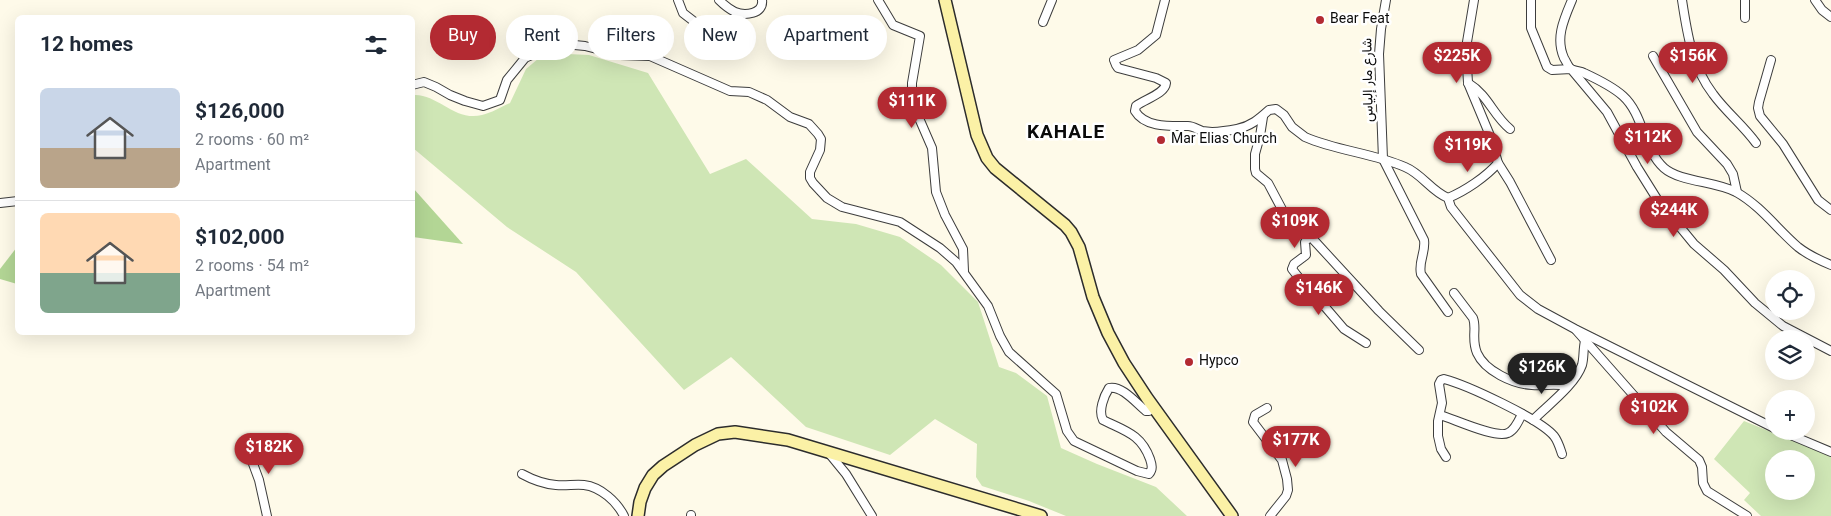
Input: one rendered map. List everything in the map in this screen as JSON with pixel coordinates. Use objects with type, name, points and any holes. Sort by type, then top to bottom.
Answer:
[{"type":"main road","points":[[945,0],[978,136],[987,158],[995,168],[1071,232],[1079,247],[1093,297],[1108,334],[1124,363],[1232,516]]},
{"type":"main road","points":[[638,516],[640,502],[654,475],[677,455],[695,445],[718,434],[734,432],[788,440],[1041,516]]},
{"type":"street","points":[[678,0],[686,15]]},
{"type":"street","points":[[719,0],[735,12],[748,14],[760,9],[762,0]]},
{"type":"street","points":[[878,0],[893,25],[917,33],[920,37],[912,83],[912,102],[932,148],[936,192],[945,215],[963,249],[964,271]]},
{"type":"street","points":[[1043,22],[1052,0]]},
{"type":"street","points":[[1165,0],[1156,34],[1138,50],[1114,60],[1118,68],[1156,78],[1166,83],[1162,91],[1136,106],[1135,111],[1140,118],[1146,121],[1174,127],[1190,126],[1203,131],[1238,129],[1253,123],[1270,110],[1276,109],[1282,113],[1292,127],[1305,137],[1406,168],[1422,178],[1438,194],[1448,198],[1465,189],[1492,170],[1498,163]]},
{"type":"street","name":"شارع مار إلياس","points":[[1383,160],[1380,54],[1381,29],[1386,0]]},
{"type":"street","points":[[1474,0],[1466,48],[1468,83],[1491,138],[1498,163],[1552,260]]},
{"type":"street","points":[[1531,0],[1531,28],[1547,67],[1552,70],[1571,69],[1595,78],[1625,98],[1637,114],[1652,151],[1666,170],[1676,175],[1726,187],[1737,192],[1767,215],[1798,246],[1814,258],[1831,265]]},
{"type":"street","points":[[1572,0],[1560,34],[1562,51],[1571,69],[1606,112],[1657,199],[1694,244],[1724,270],[1755,303],[1783,326],[1831,351]]},
{"type":"street","points":[[1682,0],[1691,49],[1706,84],[1719,102],[1743,126],[1756,143]]},
{"type":"street","points":[[1745,0],[1745,18]]},
{"type":"street","points":[[1815,0],[1822,10],[1831,17]]},
{"type":"street","points":[[415,84],[424,82],[450,96],[483,106],[500,100],[507,80],[524,58],[552,46],[564,44],[585,46],[620,55],[650,56],[730,92],[749,92],[767,100],[790,117],[809,124],[821,139],[820,150],[810,172],[813,184],[820,191],[842,207],[895,220],[905,225],[946,253],[964,271],[988,306],[1000,336],[1009,352],[1056,394],[1067,431],[1074,441],[1137,471],[1149,474],[1152,468],[1145,447],[1131,433],[1103,420],[1100,413],[1109,388],[1113,387],[1120,390],[1149,412],[1151,409],[1147,398]]},
{"type":"street","points":[[1653,56],[1697,132],[1727,164],[1733,174],[1737,192]]},
{"type":"street","points":[[1771,60],[1759,102],[1760,116],[1783,144],[1818,200],[1831,210]]},
{"type":"street","points":[[1468,83],[1484,95],[1497,117],[1510,129]]},
{"type":"street","points":[[1262,117],[1260,136],[1255,154],[1254,169],[1256,174],[1268,183],[1285,214],[1310,236],[1379,311],[1419,350]]},
{"type":"street","points":[[1383,160],[1424,240],[1425,249],[1420,267],[1421,274],[1448,312]]},
{"type":"street","points":[[1448,198],[1451,207],[1520,294],[1538,309],[1765,424]]},
{"type":"street","points":[[0,204],[15,202]]},
{"type":"street","points":[[1310,236],[1305,242],[1306,255],[1294,264],[1292,269],[1344,329],[1366,342]]},
{"type":"street","points":[[1454,293],[1475,322],[1473,338],[1478,354],[1490,368],[1518,383],[1540,385],[1557,383],[1567,386]]},
{"type":"street","points":[[1575,329],[1666,432],[1699,460],[1702,467],[1703,483],[1707,491],[1747,516]]},
{"type":"street","points":[[1533,420],[1567,386],[1582,364],[1585,341]]},
{"type":"street","points":[[1446,457],[1441,449],[1438,436],[1442,403],[1439,384],[1441,380],[1477,392],[1533,420],[1554,437],[1562,454]]},
{"type":"street","points":[[1267,408],[1255,415],[1253,422],[1282,460],[1288,486],[1284,500],[1270,516]]},
{"type":"street","points":[[1440,414],[1504,435],[1511,432],[1522,414]]},
{"type":"street","points":[[1802,440],[1831,452]]},
{"type":"street","points":[[245,442],[258,480],[267,516]]},
{"type":"street","points":[[828,452],[846,474],[872,516]]},
{"type":"street","points":[[522,474],[551,484],[592,487],[617,504],[624,516]]},
{"type":"green space","points":[[578,54],[588,55],[588,60],[605,60],[648,73],[710,174],[746,159],[812,219],[856,224],[900,237],[941,265],[978,302],[999,367],[1016,373],[1047,396],[1061,448],[1156,487],[1187,516],[1066,516],[1029,501],[982,486],[976,477],[977,444],[935,419],[890,455],[806,427],[731,357],[684,390],[576,272],[507,227],[415,150],[415,95],[430,98],[463,115],[472,116],[485,114],[510,103],[526,69],[537,60],[578,60]]},
{"type":"green space","points":[[415,190],[463,244],[415,237]]},
{"type":"green space","points":[[15,250],[15,283],[0,279],[0,269]]},
{"type":"green space","points":[[1744,421],[1765,429],[1765,440],[1791,440],[1831,456],[1831,516],[1761,516],[1744,500],[1750,493],[1714,459]]},
{"type":"place","name":"Bear Feat","points":[[1320,20]]},
{"type":"place","name":"Mar Elias Church","points":[[1161,140]]},
{"type":"place","name":"Hypco","points":[[1189,362]]},
{"type":"district","name":"KAHALE","points":[[1066,133]]}]
